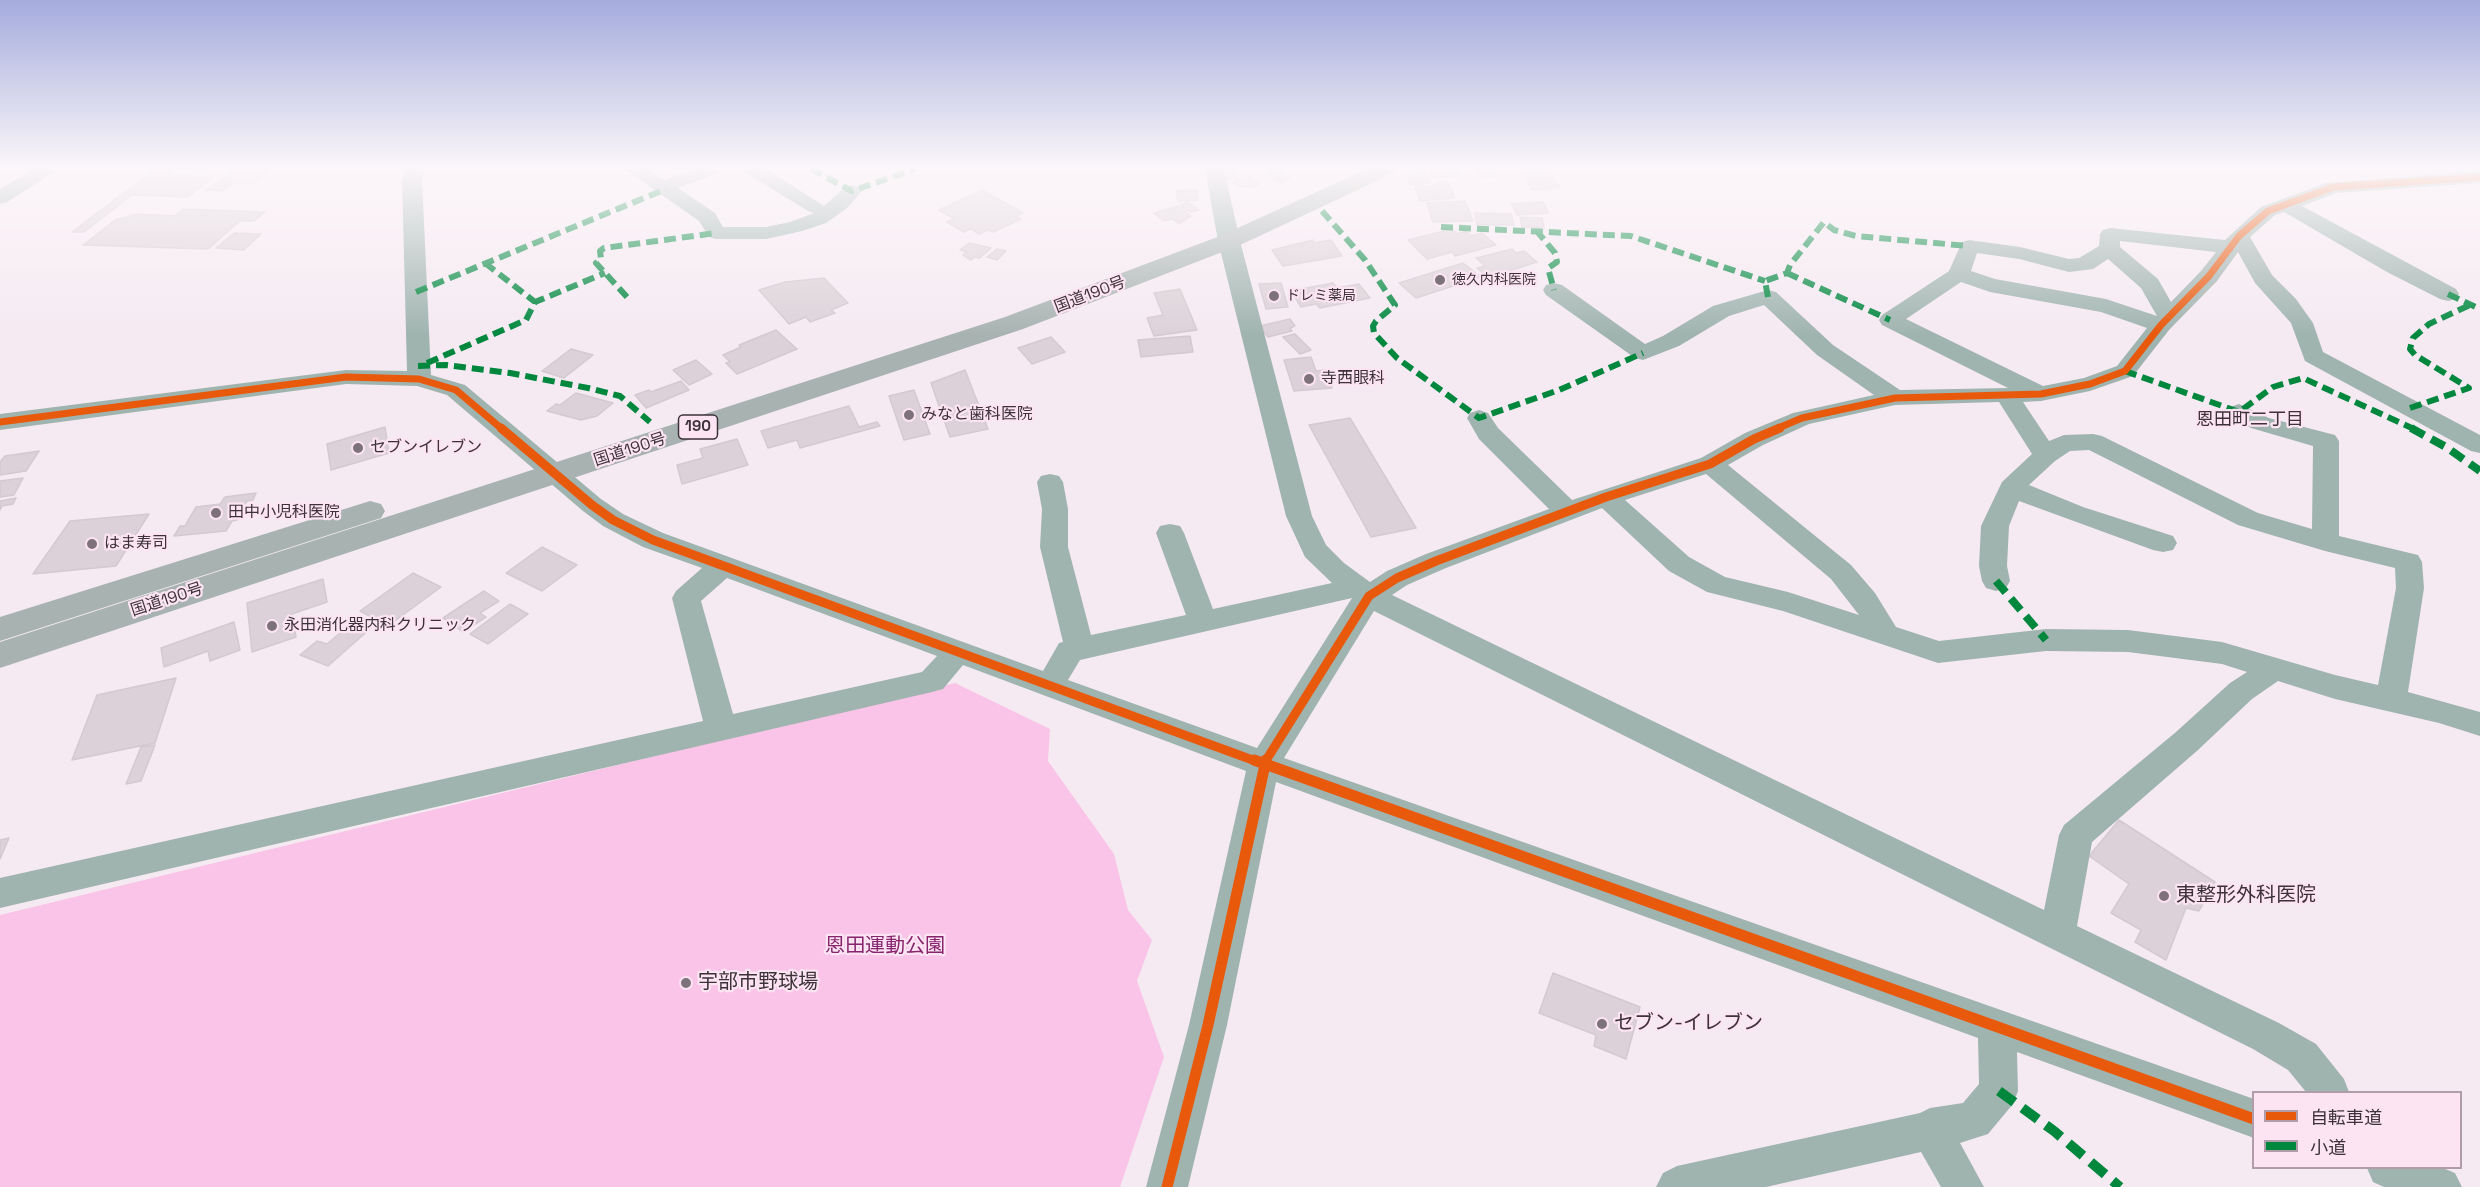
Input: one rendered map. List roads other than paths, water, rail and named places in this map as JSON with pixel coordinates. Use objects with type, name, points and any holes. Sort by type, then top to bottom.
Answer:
[{"type":"highway","name":"国道190号","points":[[1228,231],[1241,224]]},
{"type":"highway","name":"国道190号","points":[[1,637],[544,466],[1014,323],[1245,224]]},
{"type":"street","points":[[414,224],[419,379]]},
{"type":"street","points":[[712,224],[716,233],[766,233],[803,224]]},
{"type":"street","points":[[1227,224],[1299,516],[1315,550],[1334,570],[1363,591],[2214,1010],[2302,1057],[2329,1091]]},
{"type":"street","points":[[1050,685],[1070,651],[1203,621],[1363,591],[1606,497],[1710,464],[1754,439],[1802,418],[1895,398],[2041,394],[2090,384],[2125,371],[2165,321],[2209,276],[2235,241],[2253,224]]},
{"type":"street","points":[[2319,224],[2448,294]]},
{"type":"street","points":[[2109,249],[2110,234],[2235,241],[2302,323],[2313,356],[2480,445]]},
{"type":"street","points":[[2041,394],[1890,320],[1959,274],[1969,246],[2020,253],[2069,266],[2085,264],[2109,249]]},
{"type":"street","points":[[2109,249],[2150,284],[2165,321]]},
{"type":"street","points":[[1959,274],[1990,285],[2106,306],[2165,321]]},
{"type":"street","points":[[1554,290],[1643,353],[1671,340],[1721,311],[1768,297],[1825,350],[1895,398]]},
{"type":"street","points":[[0,422],[312,380],[376,376],[419,379],[456,390],[592,505],[632,530],[722,566],[1264,764],[1997,1025],[2252,1119]]},
{"type":"street","points":[[2006,396],[2046,455]]},
{"type":"street","points":[[2239,412],[2260,423],[2326,441],[2325,542]]},
{"type":"street","points":[[1479,418],[1488,433],[1568,512]]},
{"type":"street","points":[[1996,582],[1993,566],[1995,526],[2011,488],[2046,455],[2064,443],[2093,442],[2248,519],[2325,542],[2408,562],[2410,588],[2391,700]]},
{"type":"street","points":[[1710,464],[1841,572],[1865,600],[1886,635]]},
{"type":"street","points":[[1050,482],[1055,509],[1054,547],[1080,649]]},
{"type":"street","points":[[2011,488],[2074,513],[2163,543]]},
{"type":"street","points":[[1606,497],[1679,564],[1717,585],[1788,602],[1938,652],[2046,640],[2128,641],[2222,654],[2440,711],[2480,724]]},
{"type":"street","points":[[1170,532],[1203,621]]},
{"type":"street","points":[[721,729],[686,598],[722,566]]},
{"type":"street","points":[[1167,1187],[1208,1025],[1264,764],[1363,591]]},
{"type":"street","points":[[0,893],[932,681],[957,652]]},
{"type":"street","points":[[2058,932],[2076,835],[2187,741],[2241,690],[2273,669]]},
{"type":"street","points":[[1677,1187],[1930,1128],[1974,1120],[1999,1091],[1997,1025]]},
{"type":"street","points":[[1930,1128],[1963,1187]]},
{"type":"street","points":[[2392,1169],[2441,1187]]},
{"type":"place","name":"徳久内科医院","points":[[1440,280]]},
{"type":"place","name":"ドレミ薬局","points":[[1274,296]]},
{"type":"place","name":"寺西眼科","points":[[1309,379]]},
{"type":"place","name":"みなと歯科医院","points":[[909,415]]},
{"type":"place","name":"セブンイレブン","points":[[358,448]]},
{"type":"place","name":"田中小児科医院","points":[[216,513]]},
{"type":"place","name":"はま寿司","points":[[92,544]]},
{"type":"place","name":"永田消化器内科クリニック","points":[[272,626]]},
{"type":"place","name":"東整形外科医院","points":[[2164,896]]},
{"type":"place","name":"宇部市野球場","points":[[686,983]]},
{"type":"place","name":"セブン-イレブン","points":[[1602,1024]]},
{"type":"district","name":"恩田町二丁目","points":[[2250,420]]},
{"type":"park label","name":"恩田運動公園","points":[[885,947]]}]
